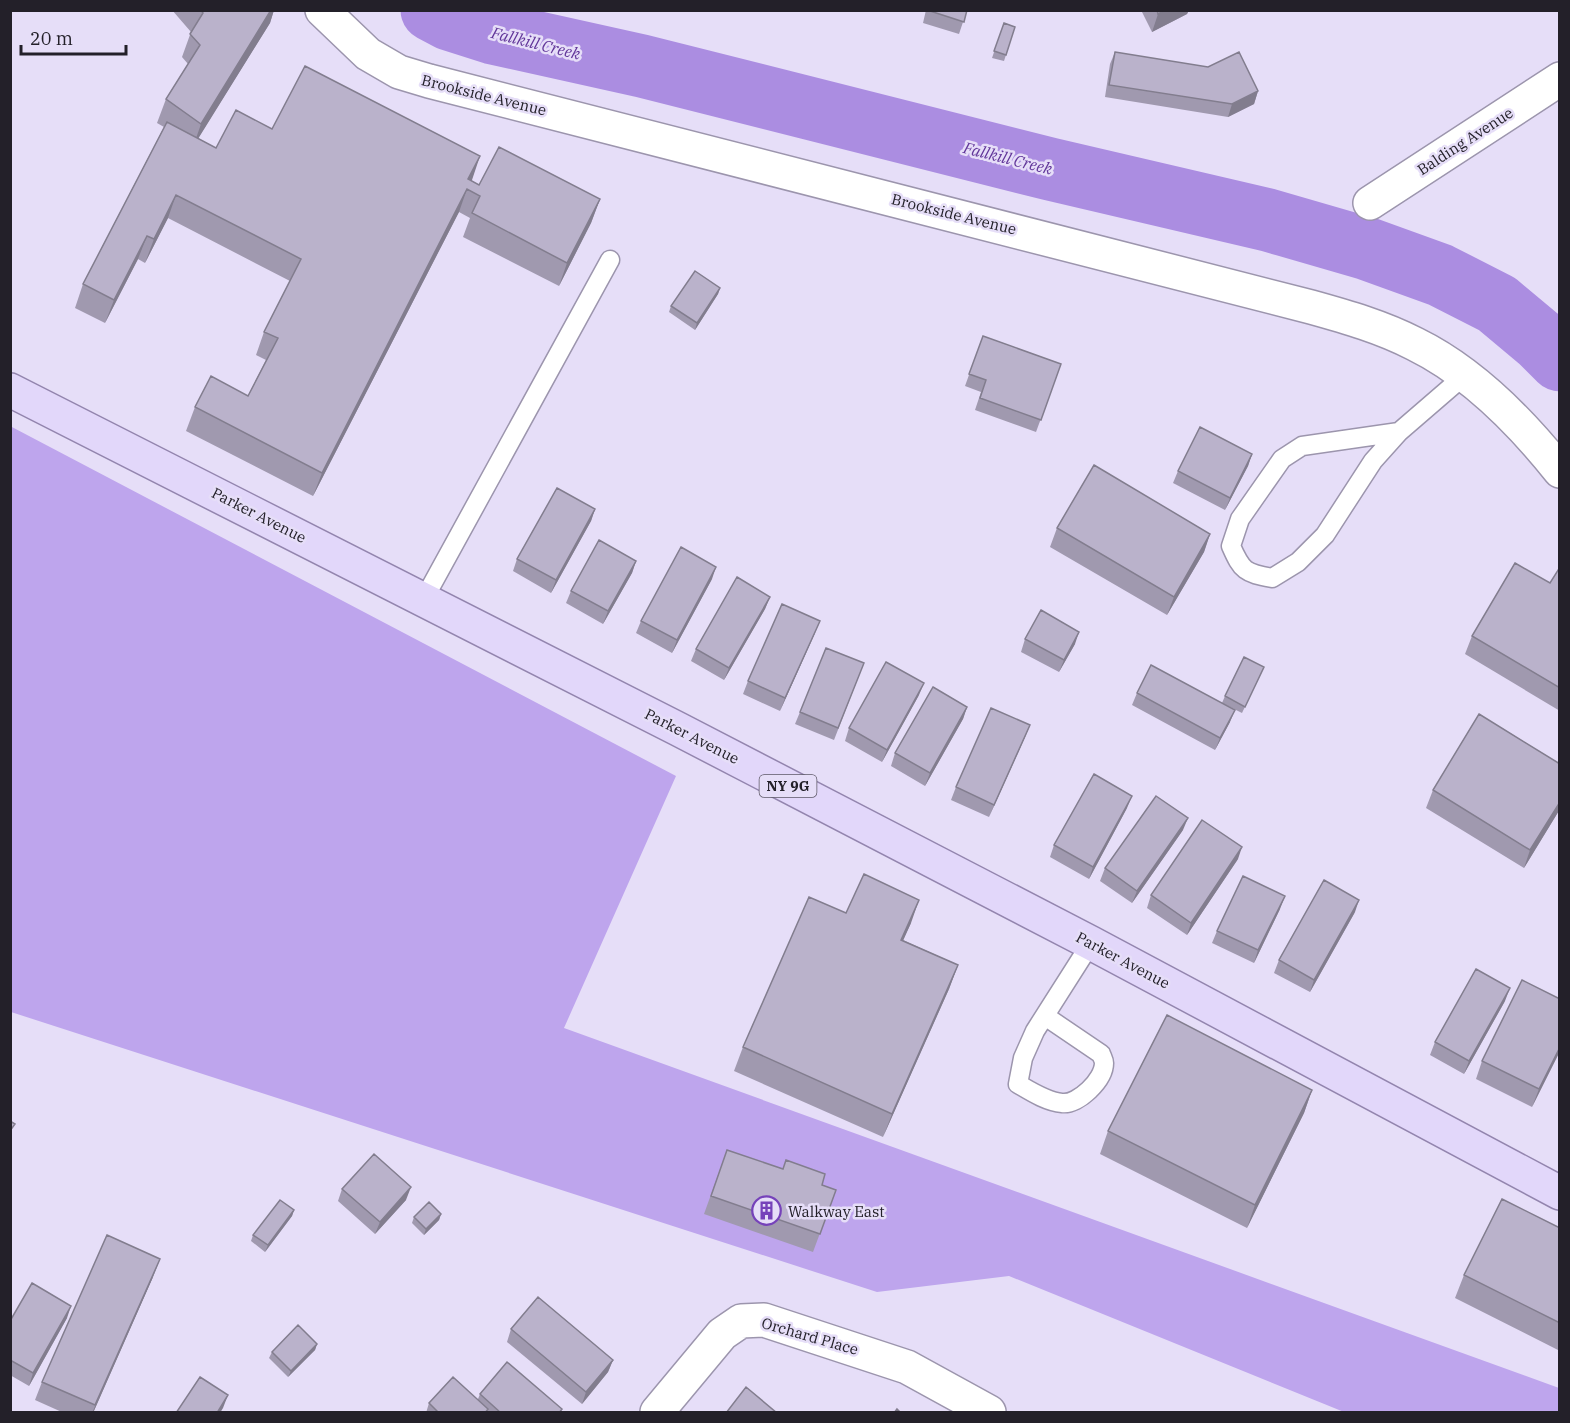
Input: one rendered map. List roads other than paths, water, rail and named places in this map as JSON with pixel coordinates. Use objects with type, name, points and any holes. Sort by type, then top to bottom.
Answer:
[{"type":"main road","name":"Parker Avenue","points":[[10,390],[424,598],[1091,943],[1560,1193]]},
{"type":"street","name":"Brookside Avenue","points":[[322,10],[368,54],[399,72],[1366,323],[1416,344],[1465,375],[1509,414],[1560,471]]},
{"type":"street","name":"Balding Avenue","points":[[1370,203],[1560,80]]},
{"type":"street","name":"Orchard Place","points":[[657,1413],[722,1334],[741,1321],[764,1320],[907,1367],[989,1413]]},
{"type":"lane","points":[[424,598],[610,260]]},
{"type":"lane","points":[[1399,432],[1302,446],[1282,459],[1240,519],[1231,546],[1239,564],[1251,574],[1272,578],[1298,562],[1325,535],[1373,462],[1399,432],[1465,375]]},
{"type":"lane","points":[[1045,1016],[1101,1054],[1104,1064],[1101,1072],[1082,1098],[1062,1104],[1017,1084],[1023,1058],[1035,1031],[1091,943]]},
{"type":"waterway","name":"Fallkill Creek","points":[[432,10],[449,19],[493,33],[642,66],[1050,169],[1268,220],[1368,249],[1440,275],[1497,304],[1560,360]]},
{"type":"place","name":"Walkway East","points":[[767,1211]]}]
